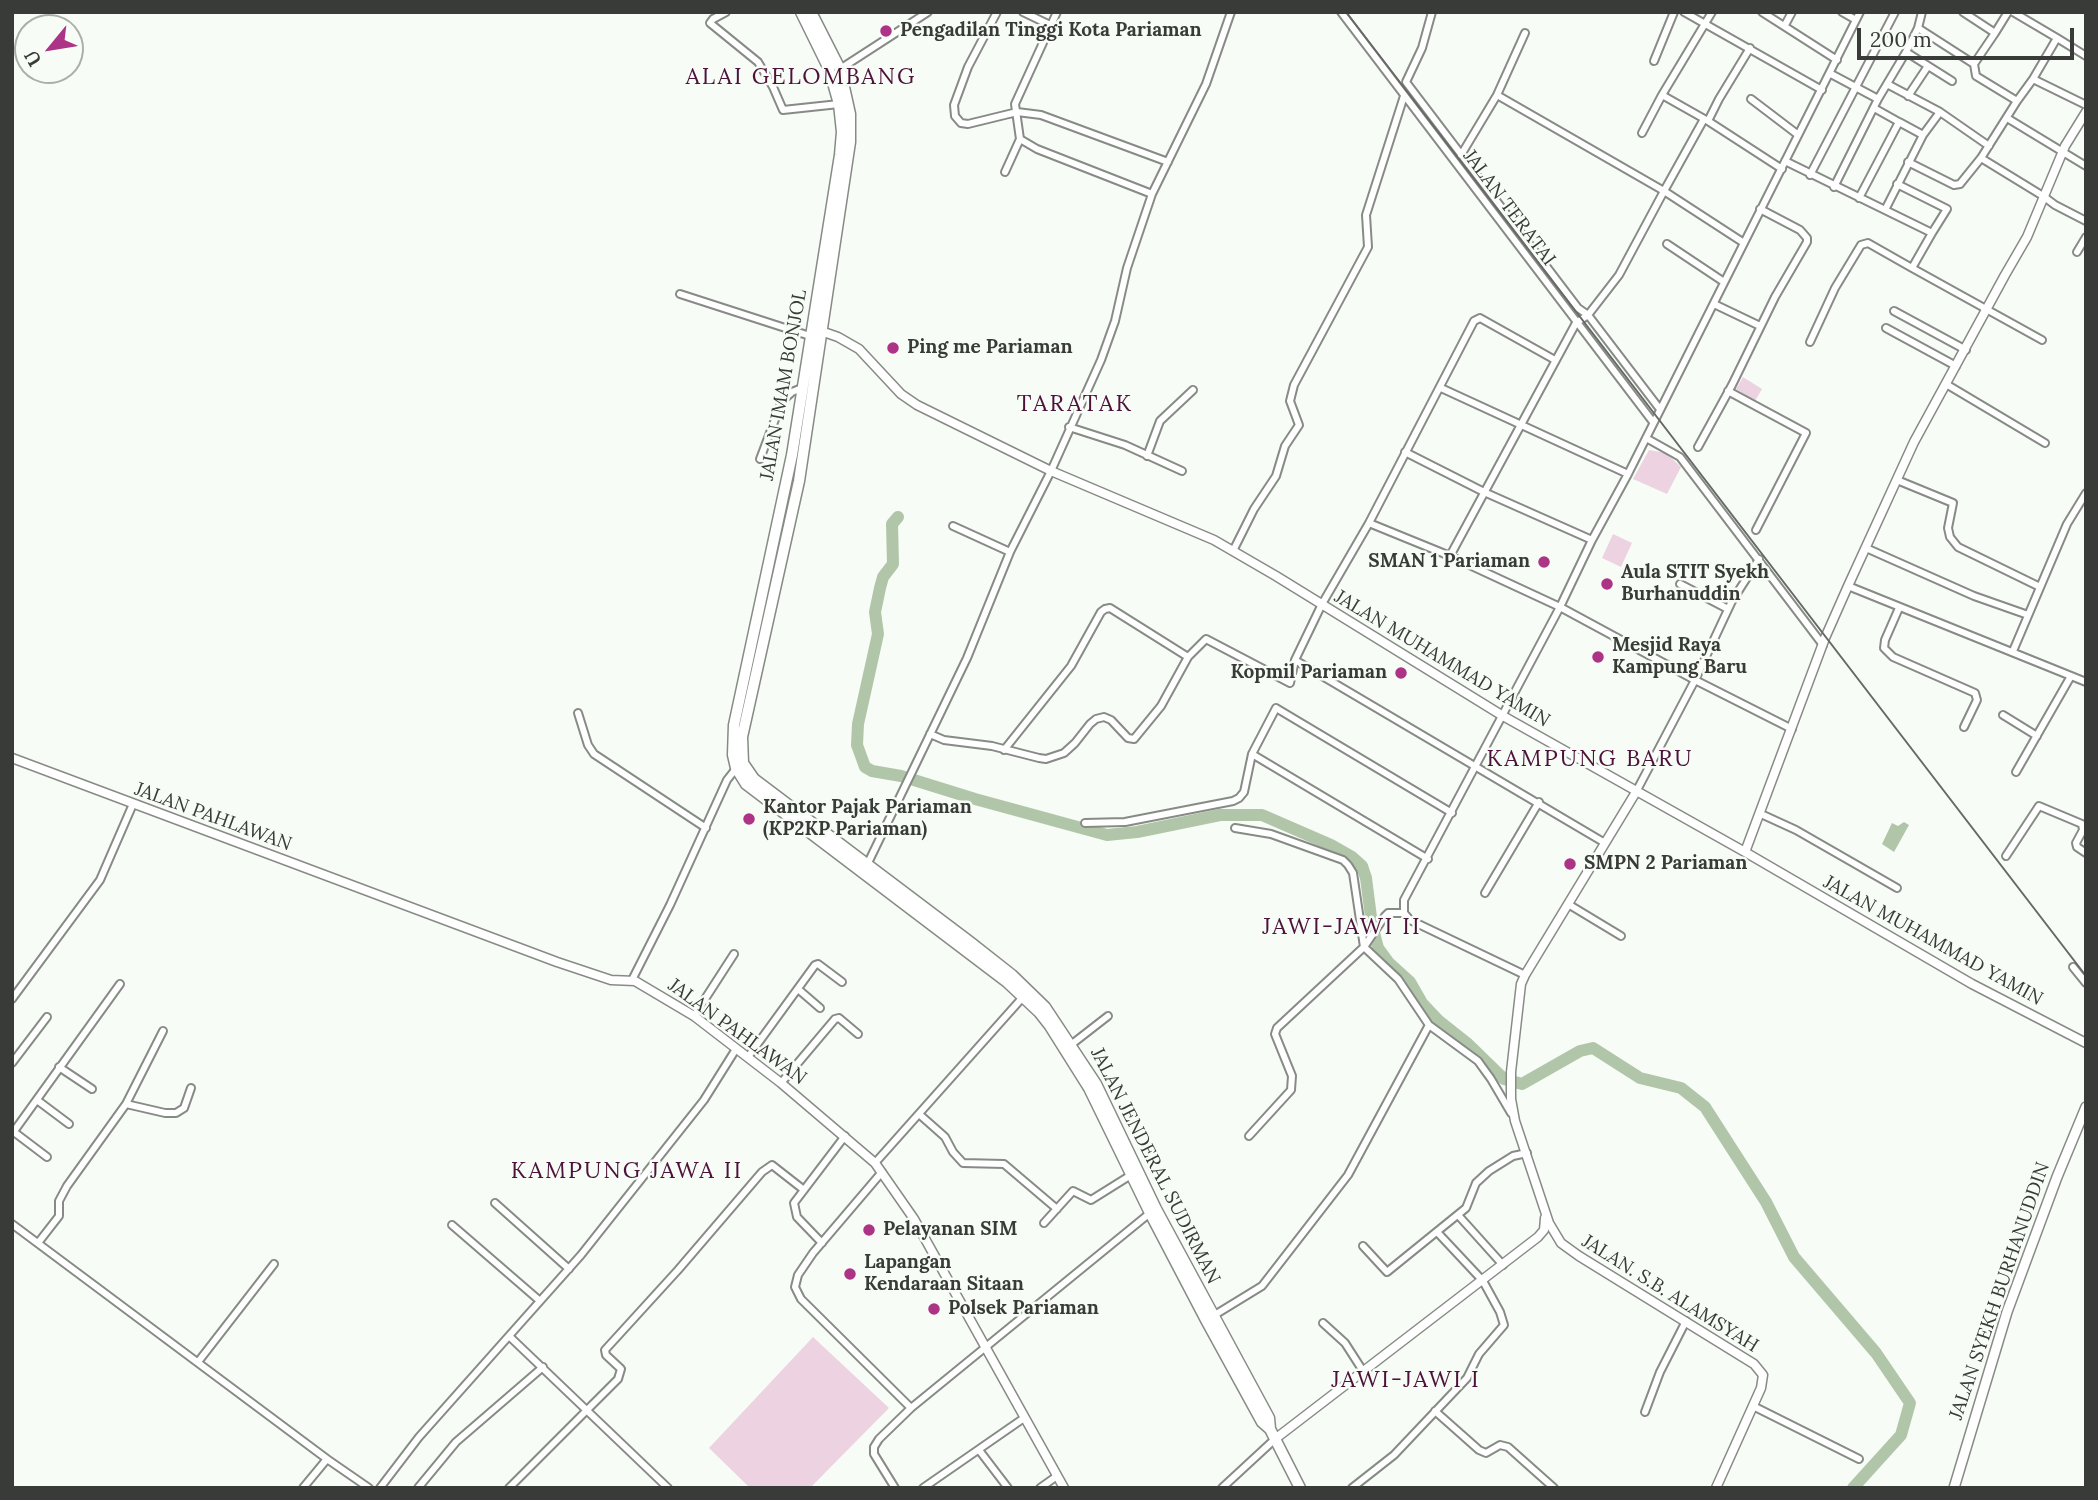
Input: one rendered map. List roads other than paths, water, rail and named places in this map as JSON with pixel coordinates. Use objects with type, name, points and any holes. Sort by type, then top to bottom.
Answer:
[{"type":"main road","name":"JALAN IMAM BONJOL","points":[[738,767],[786,479],[850,129],[840,69],[801,12]]},
{"type":"main road","name":"JALAN IMAM BONJOL","points":[[811,12],[839,104],[842,132],[839,191]]},
{"type":"main road","name":"JALAN IMAM BONJOL","points":[[764,612],[799,481],[814,331]]},
{"type":"main road","points":[[786,479],[799,481]]},
{"type":"main road","name":"JALAN JENDERAL SUDIRMAN","points":[[738,767],[817,833],[1029,990],[1045,1007],[1096,1084],[1131,1175],[1150,1213],[1269,1418],[1273,1434],[1300,1488]]},
{"type":"main road","name":"JALAN JENDERAL SUDIRMAN","points":[[817,833],[867,865],[968,945],[1039,1012],[1065,1049],[1120,1142],[1210,1318]]},
{"type":"main road","name":"JALAN SYEKH BURHANUDDIN","points":[[1954,1488],[2007,1312],[2086,1107]]},
{"type":"street","points":[[726,12],[710,23],[758,62],[774,87],[783,110],[839,104]]},
{"type":"street","points":[[840,69],[928,12]]},
{"type":"street","points":[[997,12],[968,67],[954,105],[955,116],[961,123],[968,124],[1017,112],[1054,118],[1168,162]]},
{"type":"street","points":[[1023,12],[1050,25]]},
{"type":"street","points":[[1004,172],[1020,138],[1015,104],[1057,12]]},
{"type":"street","points":[[867,865],[967,658],[1010,552],[1051,471],[1101,360],[1115,321],[1127,268],[1152,194],[1206,84],[1231,12]]},
{"type":"street","name":"JALAN TERATAI","points":[[1341,12],[1653,422]]},
{"type":"street","points":[[1432,12],[1422,48],[1405,82],[1578,308],[1588,315],[1659,408]]},
{"type":"street","points":[[1654,61],[1674,12]]},
{"type":"street","points":[[1684,12],[1822,90]]},
{"type":"street","points":[[1642,133],[1712,12]]},
{"type":"street","points":[[1762,12],[1837,60]]},
{"type":"street","points":[[1785,25],[1792,12]]},
{"type":"street","points":[[1842,12],[1856,20]]},
{"type":"street","points":[[1404,913],[1405,897],[1428,859],[1560,607],[1591,540],[1628,474],[1860,12]]},
{"type":"street","points":[[1810,175],[1895,12]]},
{"type":"street","points":[[1963,12],[1995,33]]},
{"type":"street","points":[[2017,101],[1976,76],[1974,64],[2010,12],[2086,56]]},
{"type":"street","points":[[1834,187],[1878,99],[1918,28],[1919,14]]},
{"type":"street","points":[[1918,28],[1974,64]]},
{"type":"street","points":[[1461,155],[1497,95],[1525,33]]},
{"type":"street","points":[[1908,162],[1956,185],[1962,183],[2033,79],[2057,38]]},
{"type":"street","points":[[1450,556],[1576,323],[1588,315],[1619,275],[1664,191],[1750,48]]},
{"type":"street","points":[[1906,52],[1952,81]]},
{"type":"street","points":[[1908,96],[1928,66]]},
{"type":"street","points":[[1831,74],[1878,99]]},
{"type":"street","points":[[2033,79],[2086,105]]},
{"type":"street","points":[[1887,85],[1940,112],[1989,146]]},
{"type":"street","points":[[1497,95],[1664,191],[1744,243]]},
{"type":"street","points":[[1662,95],[1783,165],[1810,175],[1932,233]]},
{"type":"street","points":[[1233,551],[1254,509],[1276,476],[1285,446],[1298,425],[1290,401],[1294,385],[1368,247],[1366,215],[1404,96]]},
{"type":"street","points":[[1751,99],[1797,134]]},
{"type":"street","points":[[1874,108],[1923,135]]},
{"type":"street","points":[[1885,210],[1923,135],[1940,112]]},
{"type":"street","points":[[1745,852],[1847,586],[1946,384],[2027,237],[2043,196],[2086,112]]},
{"type":"street","points":[[2007,118],[2086,166]]},
{"type":"street","points":[[1859,198],[1899,122]]},
{"type":"street","points":[[1020,138],[1037,149],[1152,194]]},
{"type":"street","points":[[1981,158],[2054,205],[2086,222]]},
{"type":"street","points":[[1897,184],[1947,209],[1912,268]]},
{"type":"street","points":[[1698,447],[1807,242],[1800,230],[1760,209]]},
{"type":"street","points":[[2077,252],[2086,237]]},
{"type":"street","points":[[1810,342],[1835,288],[1861,245],[1868,243],[2042,340]]},
{"type":"street","points":[[1667,244],[1724,282]]},
{"type":"street","points":[[680,294],[814,331]]},
{"type":"street","points":[[1714,304],[1760,326]]},
{"type":"street","points":[[1894,311],[1966,350]]},
{"type":"street","points":[[930,734],[944,740],[1039,758],[1058,755],[1075,743],[1096,719],[1104,717],[1111,720],[1128,738],[1134,738],[1161,706],[1188,657],[1208,639],[1290,683],[1296,660],[1322,604],[1441,388],[1474,321],[1480,318],[1555,360]]},
{"type":"street","points":[[1886,328],[1956,366]]},
{"type":"street","name":"JALAN MUHAMMAD YAMIN","points":[[814,331],[838,337],[859,349],[906,399],[1051,471],[1233,551],[1503,716],[1972,984],[2086,1043]]},
{"type":"street","points":[[1946,384],[2045,443]]},
{"type":"street","points":[[760,459],[782,401],[802,388]]},
{"type":"street","points":[[1441,388],[1628,474]]},
{"type":"street","points":[[1147,456],[1160,422],[1193,390]]},
{"type":"street","points":[[1728,391],[1806,433],[1756,530]]},
{"type":"street","points":[[1069,426],[1125,445],[1182,471]]},
{"type":"street","points":[[1646,438],[1680,457],[1823,645]]},
{"type":"street","points":[[1405,452],[1484,492],[1591,540]]},
{"type":"street","points":[[1897,480],[1953,503],[1948,528],[1950,537],[1958,547],[2040,587]]},
{"type":"street","points":[[2013,651],[2067,524],[2086,493]]},
{"type":"street","points":[[1368,523],[1450,556],[1560,607],[1792,729]]},
{"type":"street","points":[[953,526],[1010,552]]},
{"type":"street","points":[[1866,548],[1974,596],[2028,615]]},
{"type":"street","points":[[1515,1121],[1511,1099],[1511,1072],[1521,984],[1630,804],[1695,680],[1728,609],[1759,559]]},
{"type":"street","points":[[1680,584],[1728,609]]},
{"type":"street","points":[[1847,586],[2086,682]]},
{"type":"street","points":[[1004,750],[1071,666],[1105,609],[1110,608],[1188,657]]},
{"type":"street","points":[[1899,608],[1884,648],[1893,657],[1975,693],[1977,700],[1964,727]]},
{"type":"street","points":[[1296,660],[1605,843]]},
{"type":"street","points":[[2017,772],[2071,676]]},
{"type":"street","points":[[1085,823],[1125,822],[1239,798],[1244,792],[1252,754],[1276,708],[1452,813]]},
{"type":"street","points":[[578,713],[588,745],[594,754],[706,828]]},
{"type":"street","points":[[2003,715],[2037,736]]},
{"type":"street","points":[[1252,754],[1428,859]]},
{"type":"street","name":"JALAN PAHLAWAN","points":[[12,758],[586,972],[611,980],[632,980],[677,1004],[781,1083],[875,1163],[914,1219],[1064,1488]]},
{"type":"street","points":[[632,980],[670,905],[727,780],[738,767]]},
{"type":"street","points":[[1630,804],[1644,799],[1651,801]]},
{"type":"street","points":[[1485,893],[1539,803]]},
{"type":"street","points":[[12,999],[102,877],[133,804]]},
{"type":"street","points":[[2006,856],[2039,806],[2082,824],[2083,830],[2076,843],[2077,847],[2086,853]]},
{"type":"street","points":[[1761,814],[1796,830],[1897,888]]},
{"type":"street","points":[[1235,828],[1271,834],[1343,860],[1348,865],[1353,873],[1365,946],[1392,972],[1429,1025],[1478,1061],[1497,1087],[1515,1121],[1550,1226],[1562,1243]]},
{"type":"street","points":[[1569,904],[1621,936]]},
{"type":"street","points":[[1249,1136],[1291,1090],[1292,1076],[1277,1040],[1276,1030],[1365,946],[1388,913],[1404,913],[1414,923],[1525,975]]},
{"type":"street","points":[[694,1016],[733,954]]},
{"type":"street","points":[[748,1057],[817,964],[842,982]]},
{"type":"street","points":[[2073,967],[2086,983]]},
{"type":"street","points":[[47,1157],[13,1133],[120,984]]},
{"type":"street","points":[[798,989],[820,1008]]},
{"type":"street","points":[[875,1163],[1023,997]]},
{"type":"street","points":[[1072,1044],[1108,1016]]},
{"type":"street","points":[[12,1063],[47,1017]]},
{"type":"street","points":[[781,1083],[835,1019],[839,1018],[858,1034]]},
{"type":"street","points":[[1210,1318],[1262,1286],[1348,1175],[1429,1025]]},
{"type":"street","points":[[38,1243],[59,1216],[59,1201],[67,1185],[127,1104],[163,1031]]},
{"type":"street","points":[[380,1488],[419,1437],[569,1269],[704,1100],[736,1049]]},
{"type":"street","points":[[59,1067],[92,1089]]},
{"type":"street","points":[[127,1104],[176,1113],[184,1108],[191,1088]]},
{"type":"street","points":[[37,1100],[69,1124]]},
{"type":"street","points":[[919,1114],[945,1137],[963,1163],[1004,1164],[1057,1209]]},
{"type":"street","points":[[822,1243],[797,1217],[793,1203],[845,1136]]},
{"type":"street","points":[[1363,1247],[1387,1272],[1438,1233],[1468,1205],[1472,1189],[1480,1179],[1502,1161],[1527,1153]]},
{"type":"street","points":[[509,1488],[621,1374],[617,1364],[605,1353],[605,1349],[671,1278],[762,1172],[772,1164],[804,1189]]},
{"type":"street","points":[[882,1172],[822,1243],[798,1275],[795,1287],[797,1295],[911,1408]]},
{"type":"street","points":[[1044,1223],[1073,1191],[1089,1200],[1094,1199],[1131,1175]]},
{"type":"street","points":[[495,1203],[569,1269]]},
{"type":"street","points":[[1222,1488],[1273,1434],[1363,1371],[1538,1237],[1544,1230],[1545,1208]]},
{"type":"street","points":[[895,1488],[873,1450],[879,1439],[911,1408],[1150,1213]]},
{"type":"street","points":[[1458,1215],[1503,1265]]},
{"type":"street","points":[[12,1224],[366,1487]]},
{"type":"street","points":[[452,1225],[540,1301]]},
{"type":"street","points":[[1352,1488],[1394,1455],[1467,1378],[1479,1354],[1504,1325],[1483,1281],[1438,1233]]},
{"type":"street","points":[[1538,1237],[1562,1243]]},
{"type":"street","name":"JALAN. S.B. ALAMSYAH","points":[[1562,1243],[1686,1321],[1759,1369],[1763,1375],[1753,1406],[1716,1488]]},
{"type":"street","points":[[198,1362],[274,1264]]},
{"type":"street","points":[[1645,1412],[1660,1371],[1686,1321]]},
{"type":"street","points":[[1323,1323],[1345,1343],[1363,1371]]},
{"type":"street","points":[[509,1336],[668,1488]]},
{"type":"street","points":[[418,1488],[456,1442],[543,1367]]},
{"type":"street","points":[[1753,1406],[1859,1460]]},
{"type":"street","points":[[1435,1411],[1479,1450],[1486,1453],[1500,1445],[1508,1447],[1554,1488]]},
{"type":"street","points":[[923,1488],[1024,1418]]},
{"type":"street","points":[[979,1450],[1008,1488]]},
{"type":"street","points":[[303,1488],[327,1459]]},
{"type":"street","points":[[1040,1488],[1057,1476]]},
{"type":"street","points":[[653,1488],[660,1480]]},
{"type":"waterway","points":[[898,517],[892,524],[893,564],[883,577],[880,588],[875,612],[878,634],[858,724],[857,745],[865,767],[1107,835],[1137,832],[1220,815],[1262,815],[1331,845],[1362,866],[1378,948],[1389,963],[1410,982],[1422,1003],[1439,1021],[1468,1044],[1504,1079],[1522,1084],[1580,1051],[1593,1048],[1640,1078],[1681,1088],[1705,1107],[1766,1202],[1794,1257],[1876,1353],[1910,1403],[1901,1435],[1853,1488]]},
{"type":"railway","points":[[1346,12],[2086,976]]},
{"type":"place","name":"Pengadilan Tinggi Kota Pariaman","points":[[886,31]]},
{"type":"place","name":"Ping me Pariaman","points":[[893,348]]},
{"type":"place","name":"SMAN 1 Pariaman","points":[[1544,562]]},
{"type":"place","name":"Aula STIT Syekh Burhanuddin","points":[[1607,584]]},
{"type":"place","name":"Mesjid Raya Kampung Baru","points":[[1598,657]]},
{"type":"place","name":"Kopmil Pariaman","points":[[1401,673]]},
{"type":"place","name":"Kantor Pajak Pariaman (KP2KP Pariaman)","points":[[749,819]]},
{"type":"place","name":"SMPN 2 Pariaman","points":[[1570,864]]},
{"type":"place","name":"Pelayanan SIM","points":[[869,1230]]},
{"type":"place","name":"Lapangan Kendaraan Sitaan","points":[[850,1274]]},
{"type":"place","name":"Polsek Pariaman","points":[[934,1309]]},
{"type":"district","name":"ALAI GELOMBANG","points":[[801,77]]},
{"type":"district","name":"TARATAK","points":[[1075,404]]},
{"type":"district","name":"KAMPUNG BARU","points":[[1590,759]]},
{"type":"district","name":"JAWI-JAWI II","points":[[1342,927]]},
{"type":"district","name":"KAMPUNG JAWA II","points":[[627,1171]]},
{"type":"district","name":"JAWI-JAWI I","points":[[1406,1380]]}]
